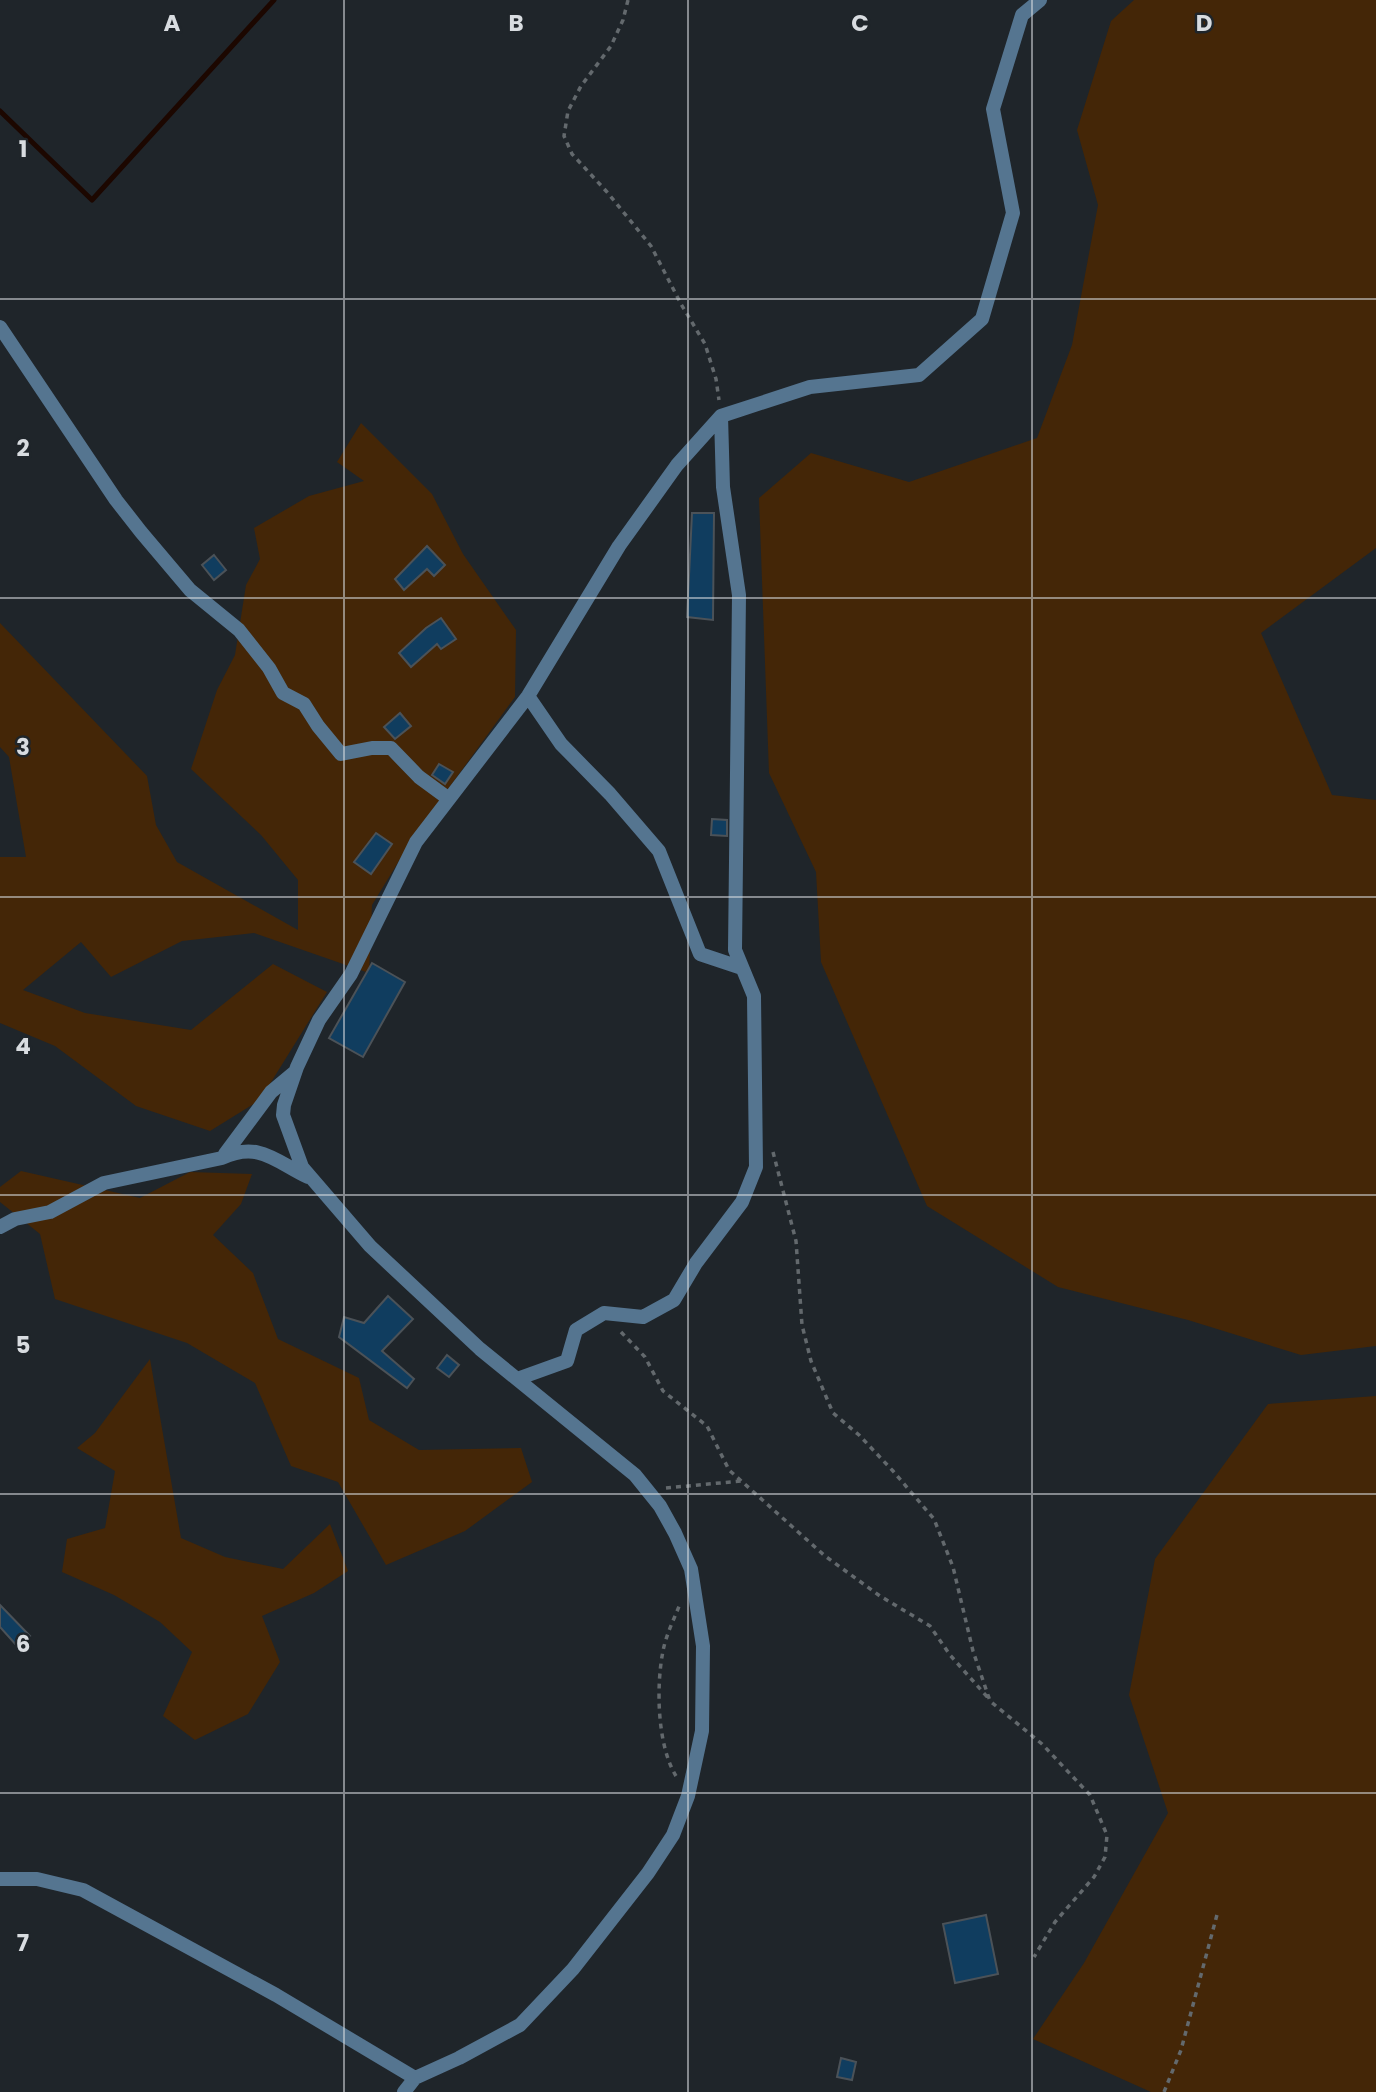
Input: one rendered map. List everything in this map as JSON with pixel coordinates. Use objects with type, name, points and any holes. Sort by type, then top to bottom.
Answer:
[{"type":"street","points":[[404,2092],[415,2078],[458,2059],[520,2025],[573,1969],[648,1873],[673,1835],[688,1796],[702,1731],[703,1646],[691,1569],[660,1506],[635,1475],[480,1349],[370,1246],[302,1167],[283,1115],[284,1105],[295,1072],[319,1020],[351,974],[416,842],[528,696],[619,546],[677,465],[721,416],[810,387],[919,374],[982,319],[1013,213],[993,109],[1022,15],[1040,0]]},
{"type":"street","points":[[0,327],[116,500],[190,590],[239,630],[269,668],[283,693],[304,704],[341,754],[372,748],[391,748],[419,776],[449,799]]},
{"type":"street","points":[[517,1380],[567,1361],[576,1329],[604,1313],[643,1317],[674,1300],[695,1264],[742,1202],[755,1167],[754,996],[736,950],[739,595],[723,487],[721,416]]},
{"type":"street","points":[[528,696],[561,744],[610,794],[659,851],[700,954],[741,968]]},
{"type":"street","points":[[222,1158],[271,1092],[295,1072]]},
{"type":"street","points":[[0,1227],[15,1219],[50,1212],[104,1183],[222,1158],[239,1150],[266,1153],[312,1179]]},
{"type":"street","points":[[0,1880],[37,1879],[83,1890],[276,1995],[415,2078]]},
{"type":"path","points":[[628,0],[623,20],[611,46],[581,86],[568,111],[564,136],[572,154],[651,246],[705,344],[716,379],[721,416]]},
{"type":"path","points":[[770,1141],[796,1241],[802,1325],[817,1379],[833,1413],[885,1462],[934,1519],[953,1567],[973,1651],[990,1701]]},
{"type":"path","points":[[604,1313],[645,1357],[663,1391],[707,1426],[729,1471],[825,1556],[880,1596],[930,1626],[950,1655],[990,1701],[1042,1744],[1090,1795],[1107,1835],[1105,1857],[1094,1877],[1055,1922],[1034,1957]]},
{"type":"path","points":[[646,1489],[741,1481]]},
{"type":"path","points":[[680,1604],[663,1648],[659,1680],[662,1729],[670,1766],[688,1796]]},
{"type":"path","points":[[1164,2092],[1181,2050],[1219,1911]]},
{"type":"shaded area","points":[[1134,0],[1376,0],[1376,548],[1261,633],[1332,795],[1376,800],[1376,1346],[1301,1355],[1188,1320],[1058,1287],[927,1206],[821,962],[816,872],[769,773],[759,498],[811,453],[909,482],[1037,438],[1072,345],[1098,205],[1077,130],[1111,21]]},
{"type":"shaded area","points":[[361,423],[432,494],[463,554],[516,630],[515,697],[416,833],[372,905],[369,973],[254,933],[182,941],[111,977],[81,942],[23,990],[85,1013],[191,1030],[273,964],[327,992],[260,1100],[210,1131],[136,1106],[55,1046],[0,1023],[0,857],[26,857],[9,757],[0,747],[0,623],[147,776],[156,825],[177,862],[298,930],[298,880],[261,835],[191,769],[217,690],[235,655],[246,585],[260,559],[254,528],[309,496],[364,481],[337,462]]},
{"type":"shaded area","points":[[21,1171],[140,1198],[190,1172],[252,1174],[241,1204],[213,1235],[253,1273],[278,1339],[359,1378],[369,1420],[419,1450],[521,1448],[532,1482],[465,1531],[386,1565],[338,1482],[291,1466],[255,1383],[187,1343],[55,1299],[40,1234],[0,1202],[0,1187]]},
{"type":"shaded area","points":[[150,1359],[181,1538],[225,1557],[283,1569],[330,1524],[348,1571],[314,1593],[262,1616],[280,1662],[248,1714],[195,1740],[163,1716],[192,1652],[160,1622],[114,1595],[62,1572],[67,1539],[105,1528],[115,1471],[77,1448],[95,1433]]},
{"type":"shaded area","points":[[1376,1396],[1376,2092],[1151,2092],[1033,2039],[1084,1963],[1168,1813],[1129,1695],[1155,1559],[1268,1404]]},
{"type":"building","points":[[692,513],[714,513],[713,620],[687,617]]},
{"type":"building","points":[[427,546],[445,565],[434,576],[427,569],[404,590],[395,579]]},
{"type":"building","points":[[214,555],[226,570],[214,580],[202,565]]},
{"type":"building","points":[[441,618],[456,639],[441,649],[437,644],[411,667],[399,653]]},
{"type":"building","points":[[400,713],[411,726],[395,739],[384,727]]},
{"type":"building","points":[[439,764],[453,772],[445,784],[432,775]]},
{"type":"building","points":[[712,819],[727,820],[727,836],[711,835]]},
{"type":"building","points":[[376,833],[392,844],[371,874],[354,862]]},
{"type":"building","points":[[372,963],[405,982],[363,1057],[329,1038]]},
{"type":"building","points":[[388,1296],[413,1319],[382,1351],[414,1379],[407,1388],[339,1337],[344,1317],[364,1323]]},
{"type":"building","points":[[447,1355],[459,1365],[449,1377],[437,1368]]},
{"type":"building","points":[[0,1605],[30,1636],[18,1647],[0,1627]]},
{"type":"building","points":[[986,1915],[998,1974],[955,1983],[943,1924]]},
{"type":"building","points":[[841,2058],[856,2062],[852,2080],[837,2077]]},
{"type":"waterway","points":[[0,111],[92,200],[274,0]]}]
